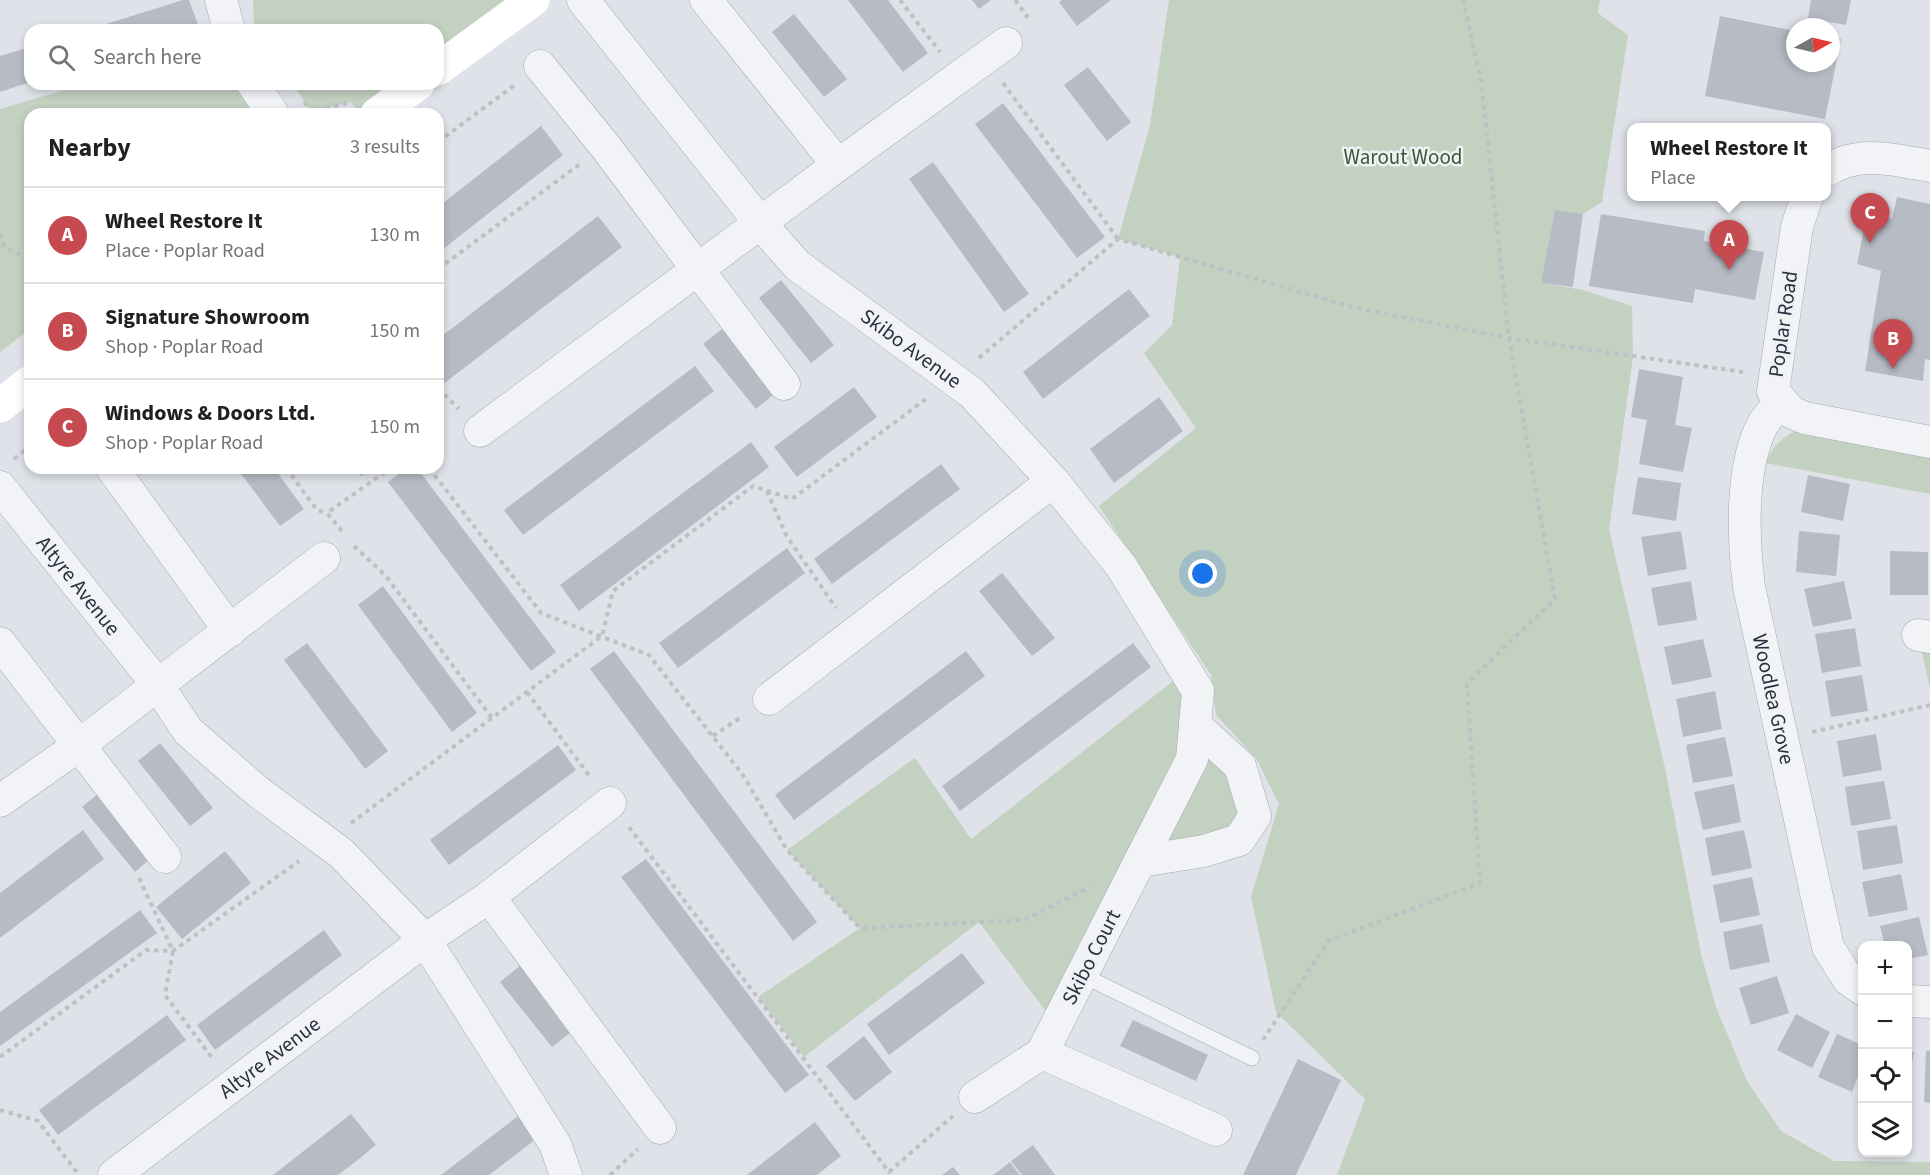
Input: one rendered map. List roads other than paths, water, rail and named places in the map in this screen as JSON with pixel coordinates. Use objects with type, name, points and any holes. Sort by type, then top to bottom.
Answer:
[{"type":"street","points":[[221,0],[227,24]]},
{"type":"street","points":[[444,65],[533,0]]},
{"type":"street","name":"Skibo Avenue","points":[[583,0],[761,224],[797,265],[972,393],[1053,481],[1121,566],[1198,692],[1192,759],[1141,861]]},
{"type":"street","points":[[706,0],[838,165]]},
{"type":"street","points":[[480,431],[838,165],[996,51]]},
{"type":"street","points":[[540,66],[605,146],[784,384]]},
{"type":"street","points":[[257,90],[269,108]]},
{"type":"street","points":[[372,108],[406,90]]},
{"type":"street","points":[[1831,168],[1840,162],[1864,157],[1930,166]]},
{"type":"street","name":"Poplar Road","points":[[1805,201],[1797,227],[1778,389],[1791,412],[1805,418],[1930,442]]},
{"type":"street","points":[[0,405],[24,387]]},
{"type":"street","name":"Woodlea Grove","points":[[1778,389],[1756,440],[1743,513],[1743,543],[1749,587],[1828,947],[1848,979],[1858,986]]},
{"type":"street","points":[[116,474],[230,631]]},
{"type":"street","points":[[769,699],[1053,481]]},
{"type":"street","name":"Altyre Avenue","points":[[0,487],[157,684],[188,731],[257,791],[341,853],[425,940],[555,1144],[566,1175]]},
{"type":"street","points":[[0,801],[78,746],[324,558]]},
{"type":"street","points":[[0,643],[165,857]]},
{"type":"street","points":[[1141,861],[1204,851],[1239,840],[1255,816],[1240,766],[1195,725]]},
{"type":"street","name":"Altyre Avenue","points":[[114,1175],[425,940],[489,897],[610,803]]},
{"type":"street","name":"Skibo Court","points":[[1042,1053],[1141,861]]},
{"type":"street","points":[[489,897],[660,1128]]},
{"type":"street","points":[[1912,1000],[1930,1002]]},
{"type":"street","points":[[975,1096],[1042,1053],[1216,1130]]},
{"type":"lane","points":[[1082,975],[1252,1058]]},
{"type":"place","name":"Windows & Doors Ltd.","points":[[1870,243]]},
{"type":"place","name":"Wheel Restore It","points":[[1729,270]]},
{"type":"place","name":"Signature Showroom","points":[[1893,369]]},
{"type":"park label","name":"Warout Wood","points":[[1403,157]]}]
